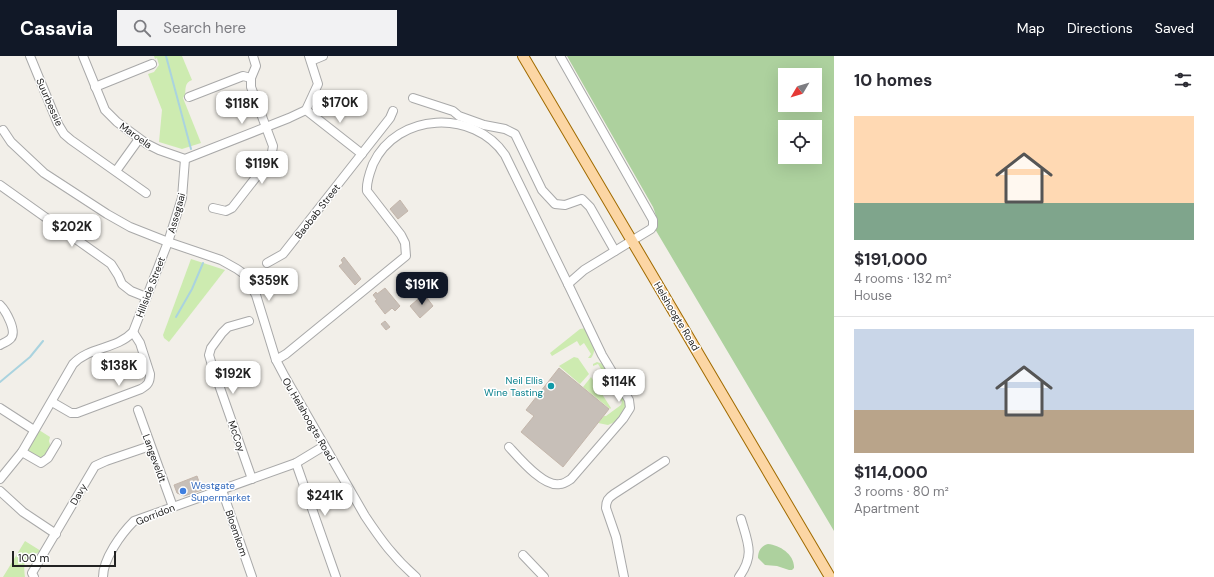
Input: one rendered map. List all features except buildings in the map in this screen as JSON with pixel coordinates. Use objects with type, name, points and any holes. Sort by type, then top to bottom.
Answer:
[{"type":"main road","name":"Helshoogte Road","points":[[523,56],[830,577]]},
{"type":"street","name":"Suurbessie","points":[[30,56],[58,124],[64,134],[146,193]]},
{"type":"street","name":"Maroela","points":[[83,56],[105,110],[117,122],[139,139],[159,150],[185,159]]},
{"type":"street","points":[[213,208],[226,211],[232,208],[270,158],[273,146],[251,87],[256,66],[253,56]]},
{"type":"street","points":[[185,159],[306,110],[318,84],[310,58],[323,56]]},
{"type":"street","points":[[560,56],[651,216],[653,223],[651,229],[584,270],[568,284]]},
{"type":"street","points":[[95,87],[152,64]]},
{"type":"street","points":[[189,97],[242,76],[252,78]]},
{"type":"street","points":[[413,98],[453,111],[459,116],[505,129],[515,134],[542,190],[555,204],[565,205],[582,199],[590,207],[615,250]]},
{"type":"street","points":[[306,110],[362,154]]},
{"type":"street","name":"Baobab Street","points":[[267,263],[283,254],[390,118],[393,111]]},
{"type":"street","points":[[276,360],[286,354],[406,256],[405,242],[401,235],[367,191],[367,185],[376,158],[385,146],[398,135],[430,123],[447,122],[474,129],[491,139],[499,146],[505,155],[602,355],[629,400],[630,408],[623,419],[571,479],[560,484],[548,484],[525,465],[509,447]]},
{"type":"street","name":"Ou Helshoogte Road","points":[[1,132],[44,173],[106,214],[130,227],[221,260],[244,274],[256,295],[276,360],[324,446],[379,538],[400,563],[416,577]]},
{"type":"street","points":[[116,171],[139,139]]},
{"type":"street","name":"Assegaai","points":[[168,242],[182,198],[185,159]]},
{"type":"street","points":[[0,185],[111,264],[122,284],[131,291],[146,297]]},
{"type":"street","name":"Hillside Street","points":[[133,332],[168,242]]},
{"type":"street","points":[[0,305],[13,327],[14,333],[12,338],[0,345]]},
{"type":"street","name":"McCoy","points":[[249,320],[228,327],[211,348],[209,355],[252,479]]},
{"type":"street","points":[[0,479],[22,452],[73,364],[79,358],[92,352],[123,342],[133,332],[140,343],[150,374],[149,383],[146,386],[142,389],[77,413],[71,413],[52,402]]},
{"type":"street","points":[[0,408],[34,430]]},
{"type":"street","name":"Langeveldt","points":[[138,410],[173,507]]},
{"type":"street","points":[[22,452],[41,463],[48,458],[58,443]]},
{"type":"street","name":"Davy","points":[[33,575],[96,466],[106,461],[150,446]]},
{"type":"street","name":"Gorridon","points":[[103,577],[103,570],[107,560],[125,530],[134,521],[296,463],[324,446]]},
{"type":"street","points":[[624,577],[616,536],[606,508],[606,503],[608,498],[665,461]]},
{"type":"street","points":[[296,463],[336,577]]},
{"type":"street","name":"Bloemkom","points":[[222,490],[252,577]]},
{"type":"street","points":[[0,491],[23,512],[56,534]]},
{"type":"street","points":[[739,577],[746,567],[749,552],[740,519]]},
{"type":"street","points":[[523,555],[544,577]]},
{"type":"green space","points":[[154,56],[182,56],[192,80],[187,84],[183,98],[201,143],[182,149],[159,142],[162,110],[148,74],[154,72],[159,65],[157,58],[155,59]]},
{"type":"green space","points":[[567,56],[834,56],[834,531],[655,229],[655,213]]},
{"type":"green space","points":[[191,259],[225,270],[169,342],[163,335]]},
{"type":"green space","points":[[586,328],[594,347],[591,358],[588,358],[591,354],[584,343],[580,346],[577,341],[552,356],[550,353],[580,329]]},
{"type":"green space","points":[[574,357],[578,358],[589,374],[580,384],[559,366]]},
{"type":"green space","points":[[597,362],[603,364],[626,400],[627,408],[617,421],[608,425],[598,423],[604,416],[621,405],[622,402],[598,364],[593,366],[593,364]]},
{"type":"green space","points":[[591,377],[611,408],[610,409],[583,387]]},
{"type":"green space","points":[[39,430],[50,437],[49,441],[51,448],[41,460],[29,450],[30,444]]},
{"type":"green space","points":[[25,541],[41,551],[26,560],[24,566],[25,577],[3,577]]},
{"type":"green space","points":[[768,544],[777,546],[789,555],[794,563],[794,568],[792,570],[777,566],[765,565],[758,558],[760,549]]},
{"type":"waterway","points":[[166,56],[191,149]]},
{"type":"waterway","points":[[176,317],[192,289],[203,263]]},
{"type":"waterway","points":[[0,382],[30,357],[43,341]]},
{"type":"place","name":"Neil Ellis Wine Tasting","points":[[551,386]]},
{"type":"place","name":"Westgate Supermarket","points":[[183,491]]}]
